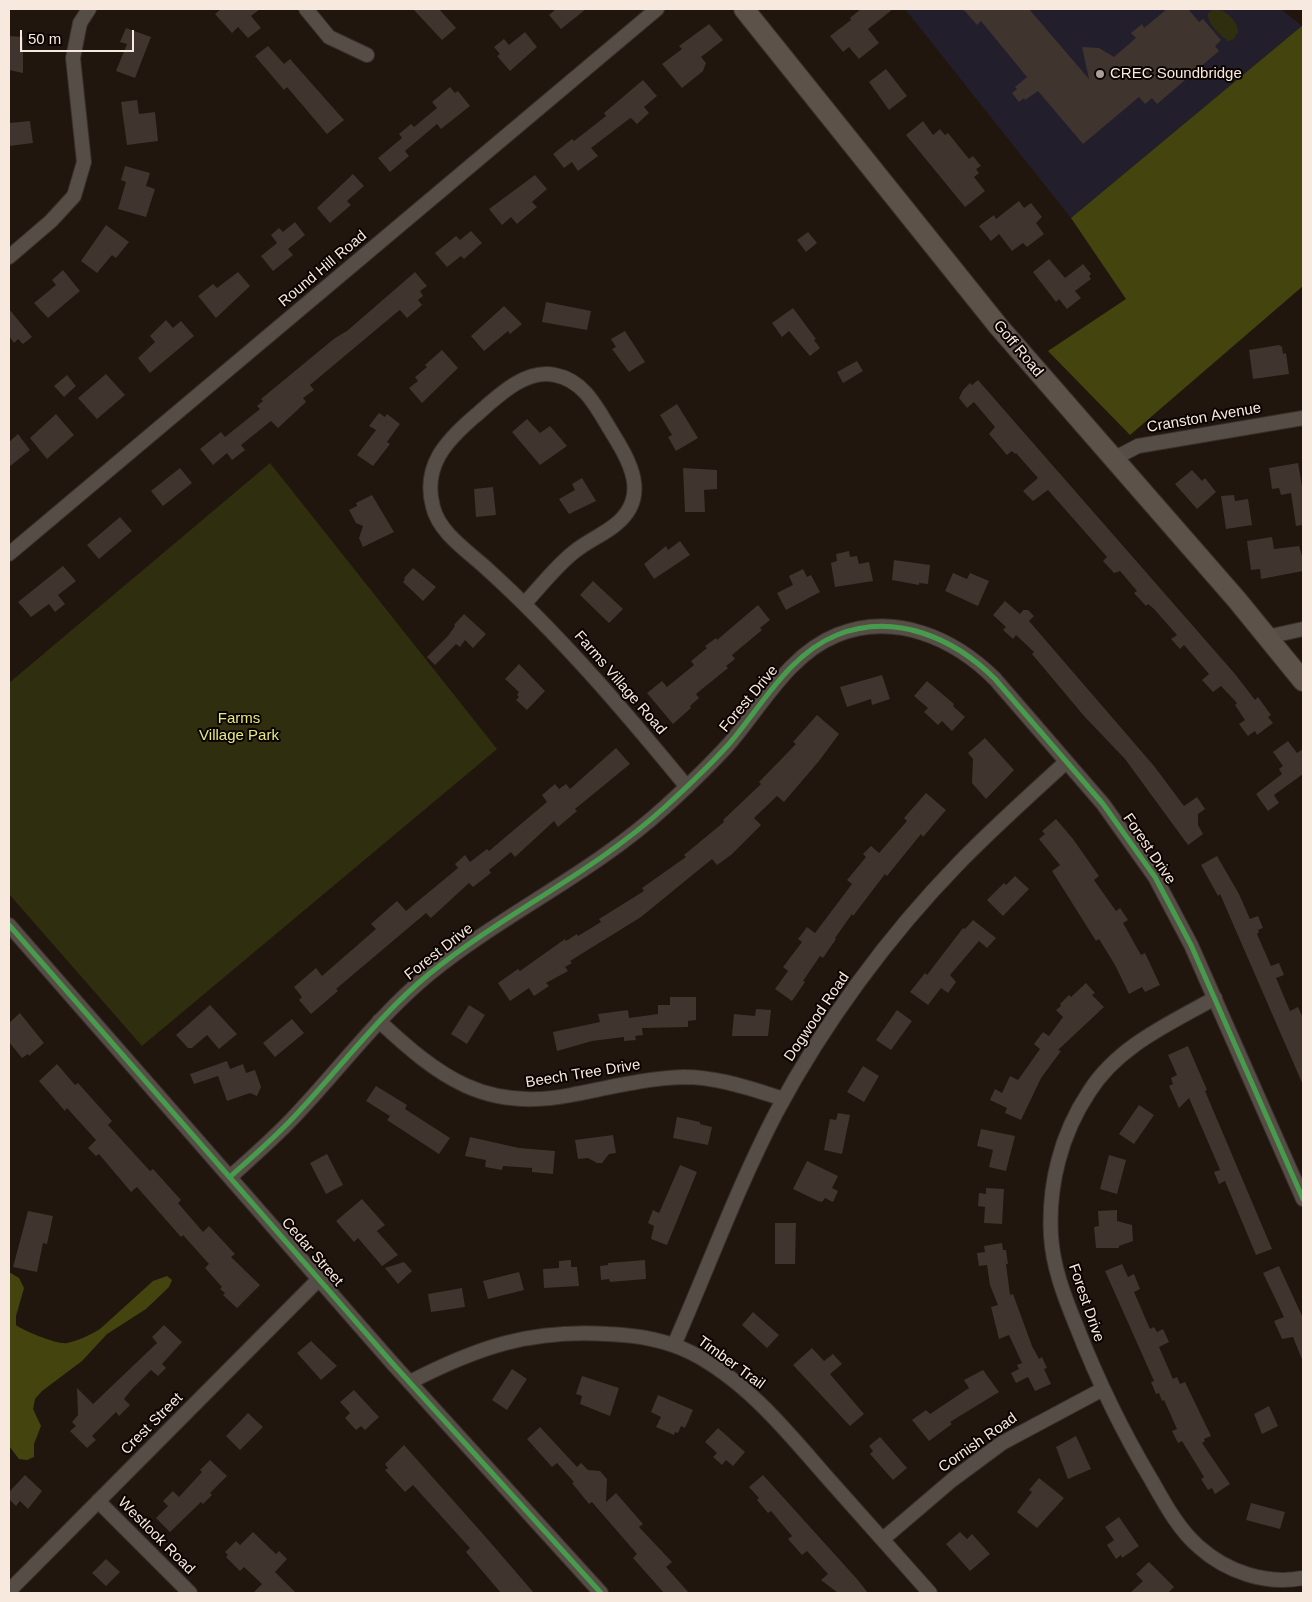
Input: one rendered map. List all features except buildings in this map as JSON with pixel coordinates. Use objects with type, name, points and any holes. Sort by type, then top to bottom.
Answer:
[{"type":"street","points":[[9,257],[51,221],[74,196],[84,162],[73,58],[80,23],[89,9]]},
{"type":"street","points":[[306,9],[329,37],[367,55]]},
{"type":"street","name":"Round Hill Road","points":[[9,554],[657,9]]},
{"type":"street","name":"Goff Road","points":[[744,9],[978,301],[1303,681]]},
{"type":"street","name":"Farms Village Road","points":[[525,604],[568,557],[621,520],[629,508],[635,489],[634,476],[630,464],[593,402],[573,382],[551,374],[532,377],[511,387],[465,425],[442,447],[430,478],[432,505],[442,525],[525,604],[610,694],[686,787]]},
{"type":"street","name":"Cranston Avenue","points":[[1113,459],[1138,446],[1303,418]]},
{"type":"street","name":"Forest Drive","points":[[230,1177],[293,1118],[379,1021],[416,986],[453,955],[500,922],[603,858],[647,824],[729,744],[782,678],[806,654],[836,635],[868,627],[894,628],[924,634],[941,639],[963,651],[995,680],[1114,818],[1155,877],[1182,927],[1303,1199]]},
{"type":"street","points":[[1267,637],[1303,630]]},
{"type":"street","name":"Dogwood Road","points":[[674,1345],[747,1174],[784,1099],[850,996],[917,910],[984,838],[1066,762]]},
{"type":"street","name":"Cedar Street","points":[[9,925],[410,1382],[600,1593]]},
{"type":"street","name":"Forest Drive","points":[[1215,998],[1138,1042],[1107,1068],[1084,1100],[1066,1138],[1057,1164],[1051,1206],[1054,1258],[1067,1303],[1103,1389],[1132,1448],[1184,1532],[1198,1547],[1223,1564],[1247,1574],[1272,1579],[1303,1578]]},
{"type":"street","name":"Beech Tree Drive","points":[[379,1021],[412,1051],[441,1073],[470,1088],[502,1098],[546,1099],[633,1083],[682,1077],[715,1079],[784,1099]]},
{"type":"street","name":"Crest Street","points":[[9,1592],[319,1279]]},
{"type":"street","name":"Timber Trail","points":[[410,1382],[495,1345],[539,1335],[570,1333],[623,1334],[674,1345],[707,1362],[757,1401],[794,1439],[930,1593]]},
{"type":"street","name":"Cornish Road","points":[[883,1539],[948,1483],[998,1446],[1103,1389]]},
{"type":"street","name":"Westlook Road","points":[[98,1502],[190,1593]]},
{"type":"shaded area","name":"CREC Soundbridge","points":[[905,9],[1281,9],[1302,26],[1071,218]]},
{"type":"shaded area","points":[[1303,25],[1303,286],[1130,435],[1048,351],[1126,299],[1071,218]]},
{"type":"shaded area","points":[[9,1272],[19,1278],[24,1288],[16,1316],[16,1325],[41,1337],[63,1343],[88,1336],[100,1329],[153,1281],[167,1276],[172,1280],[169,1287],[146,1309],[107,1334],[82,1361],[42,1391],[35,1399],[33,1409],[41,1426],[34,1444],[34,1457],[27,1460],[19,1459],[9,1446]]},
{"type":"green space","points":[[1214,9],[1226,13],[1236,24],[1238,32],[1234,39],[1229,41],[1226,39],[1218,33],[1209,21],[1208,13]]},
{"type":"green space","name":"Farms Village Park","points":[[270,463],[497,749],[142,1046],[9,894],[9,683]]},
{"type":"cycle path","points":[[230,1177],[284,1127],[392,1008],[429,974],[487,931],[608,852],[665,807],[729,744],[777,683],[804,655],[837,635],[880,626],[902,628],[922,633],[942,641],[979,664],[995,679],[1103,804],[1155,877],[1191,945],[1303,1199]]},
{"type":"cycle path","points":[[9,925],[393,1364],[601,1593]]},
{"type":"place","name":"CREC Soundbridge","points":[[1100,74]]}]
